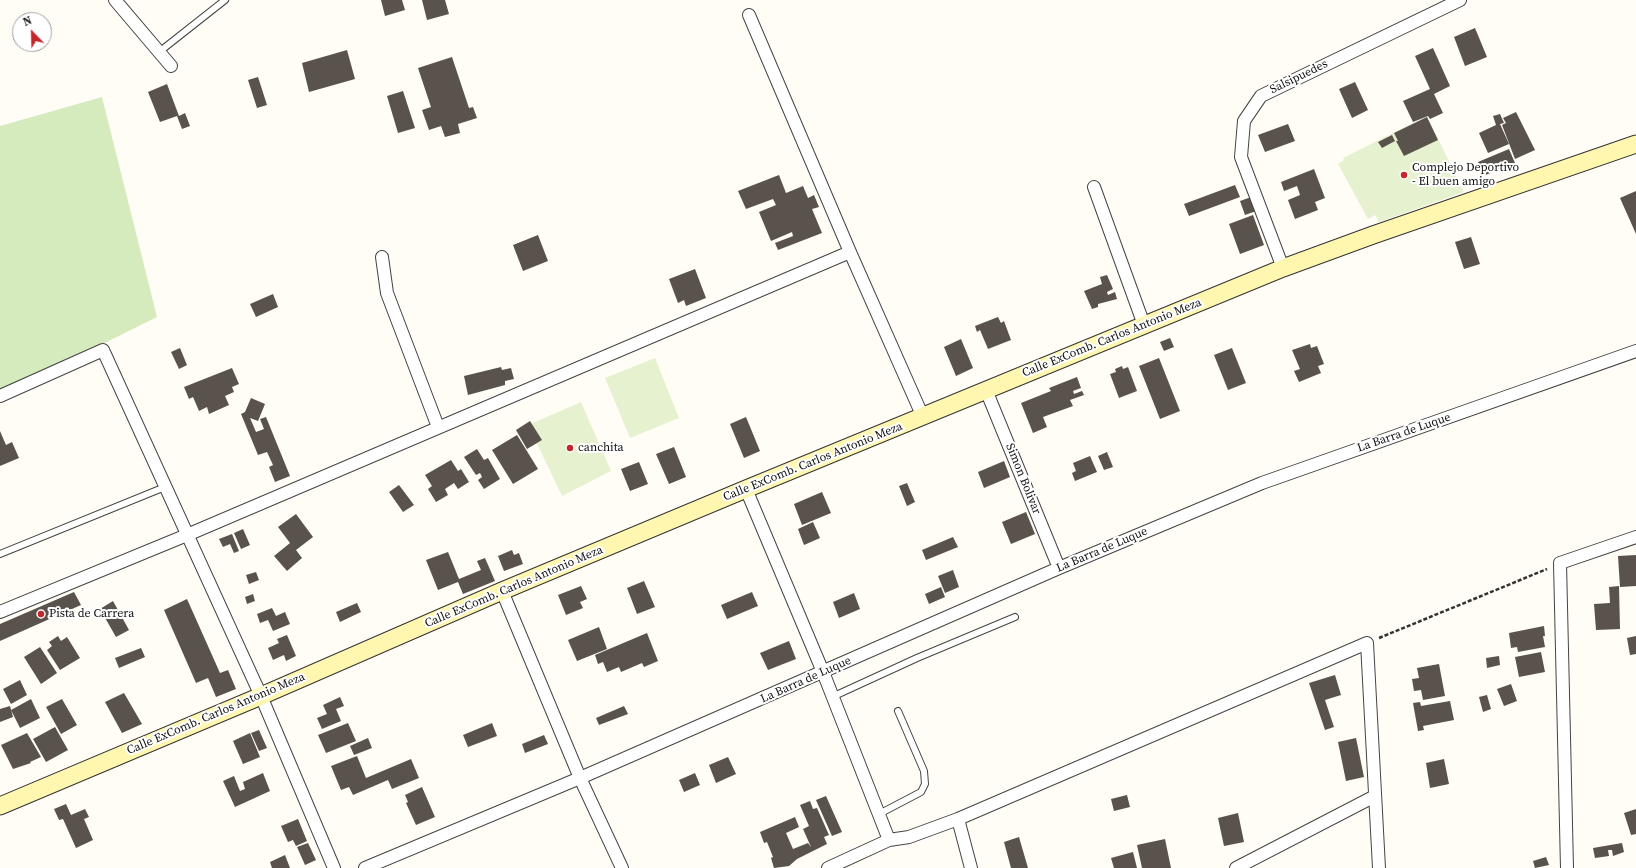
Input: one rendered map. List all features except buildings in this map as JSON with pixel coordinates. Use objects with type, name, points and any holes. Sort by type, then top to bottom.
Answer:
[{"type":"street","points":[[115,0],[171,66]]},
{"type":"street","name":"Salsipuedes","points":[[1283,268],[1241,157],[1244,121],[1261,96],[1460,0]]},
{"type":"street","points":[[749,15],[850,252],[923,417]]},
{"type":"street","name":"Calle ExComb. Carlos Antonio Meza","points":[[0,806],[746,488],[923,417],[1283,268],[1373,235],[1636,144]]},
{"type":"street","points":[[1094,187],[1144,325]]},
{"type":"street","points":[[0,612],[187,535],[438,426],[850,252]]},
{"type":"street","points":[[382,257],[387,293],[438,426]]},
{"type":"street","points":[[0,396],[103,350],[261,696],[334,868]]},
{"type":"street","name":"La Barra de Luque","points":[[365,868],[580,778],[1059,568],[1262,483],[1636,351]]},
{"type":"street","name":"Simon Bolivar","points":[[986,390],[1059,568]]},
{"type":"street","points":[[746,488],[823,672],[889,840]]},
{"type":"street","points":[[1567,868],[1560,563],[1636,537]]},
{"type":"street","points":[[502,591],[580,778],[622,868]]},
{"type":"street","points":[[828,868],[889,840],[909,837],[958,819],[1367,642],[1379,868]]},
{"type":"street","points":[[1236,868],[1375,796]]},
{"type":"street","points":[[958,819],[971,868]]},
{"type":"lane","points":[[159,52],[225,0]]},
{"type":"lane","points":[[0,554],[165,487]]},
{"type":"lane","points":[[832,697],[917,658],[1015,617]]},
{"type":"lane","points":[[879,814],[921,792],[925,784],[924,771],[898,711]]},
{"type":"path","points":[[1367,642],[1560,563]]},
{"type":"green space","points":[[102,97],[157,317],[0,395],[0,126]]},
{"type":"green space","name":"Complejo Deportivo - El buen amigo","points":[[1427,116],[1464,192],[1379,222],[1375,215],[1368,219],[1338,164],[1344,160],[1343,158]]},
{"type":"green space","points":[[655,358],[679,418],[630,438],[605,378]]},
{"type":"green space","name":"canchita","points":[[581,402],[611,471],[562,496],[528,425]]},
{"type":"place","name":"Complejo Deportivo - El buen amigo","points":[[1404,175]]},
{"type":"place","name":"canchita","points":[[570,448]]},
{"type":"place","name":"Pista de Carrera","points":[[41,614]]}]
